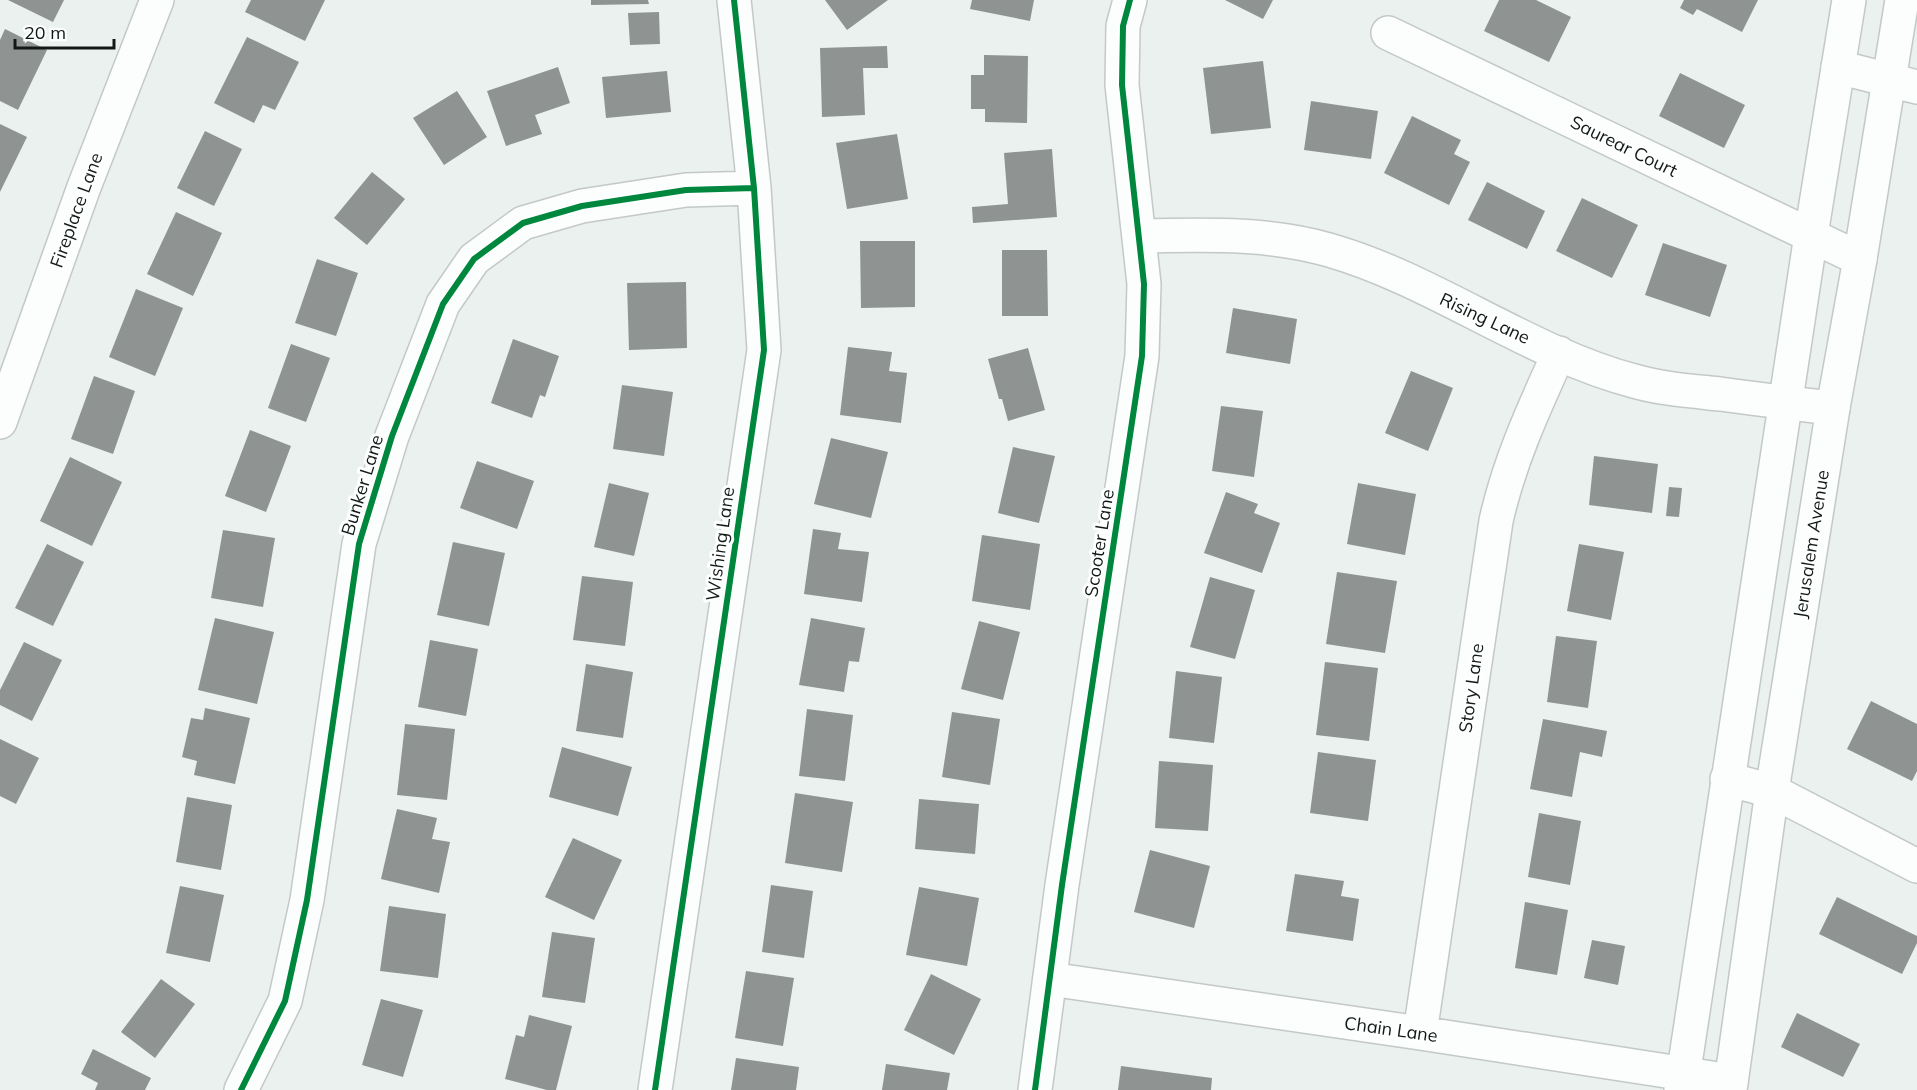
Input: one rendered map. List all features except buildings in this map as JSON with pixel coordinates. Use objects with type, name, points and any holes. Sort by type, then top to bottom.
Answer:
[{"type":"street","name":"Fireplace Lane","points":[[0,422],[84,187],[157,0]]},
{"type":"street","name":"Wishing Lane","points":[[655,1090],[764,350],[754,188],[734,0]]},
{"type":"street","name":"Scooter Lane","points":[[1035,1090],[1062,885],[1142,356],[1144,284],[1122,85],[1123,26],[1130,0]]},
{"type":"street","points":[[1682,1082],[1849,0]]},
{"type":"street","name":"Jerusalem Avenue","points":[[1730,1085],[1772,791],[1833,408],[1860,259],[1903,83],[1902,0]]},
{"type":"street","name":"Saurear Court","points":[[1388,33],[1860,259]]},
{"type":"street","points":[[1838,67],[1903,83]]},
{"type":"street","name":"Bunker Lane","points":[[241,1090],[285,1001],[307,900],[359,543],[392,436],[443,304],[474,259],[522,223],[582,206],[686,190],[754,188]]},
{"type":"street","name":"Rising Lane","points":[[1139,236],[1232,235],[1288,241],[1329,250],[1394,275],[1558,353],[1635,381],[1685,390],[1833,408]]},
{"type":"street","name":"Story Lane","points":[[1420,1033],[1496,521],[1503,488],[1516,452],[1558,353]]},
{"type":"street","points":[[1727,779],[1772,791],[1917,866]]},
{"type":"street","name":"Chain Lane","points":[[1050,979],[1420,1033],[1682,1082],[1730,1085]]},
{"type":"cycle path","points":[[655,1090],[764,350],[754,188],[734,0]]},
{"type":"cycle path","points":[[1035,1090],[1062,885],[1142,356],[1144,284],[1122,85],[1123,26],[1130,0]]},
{"type":"cycle path","points":[[241,1090],[285,1001],[307,900],[359,544],[392,436],[443,304],[474,259],[523,223],[582,206],[686,190],[754,188]]}]
